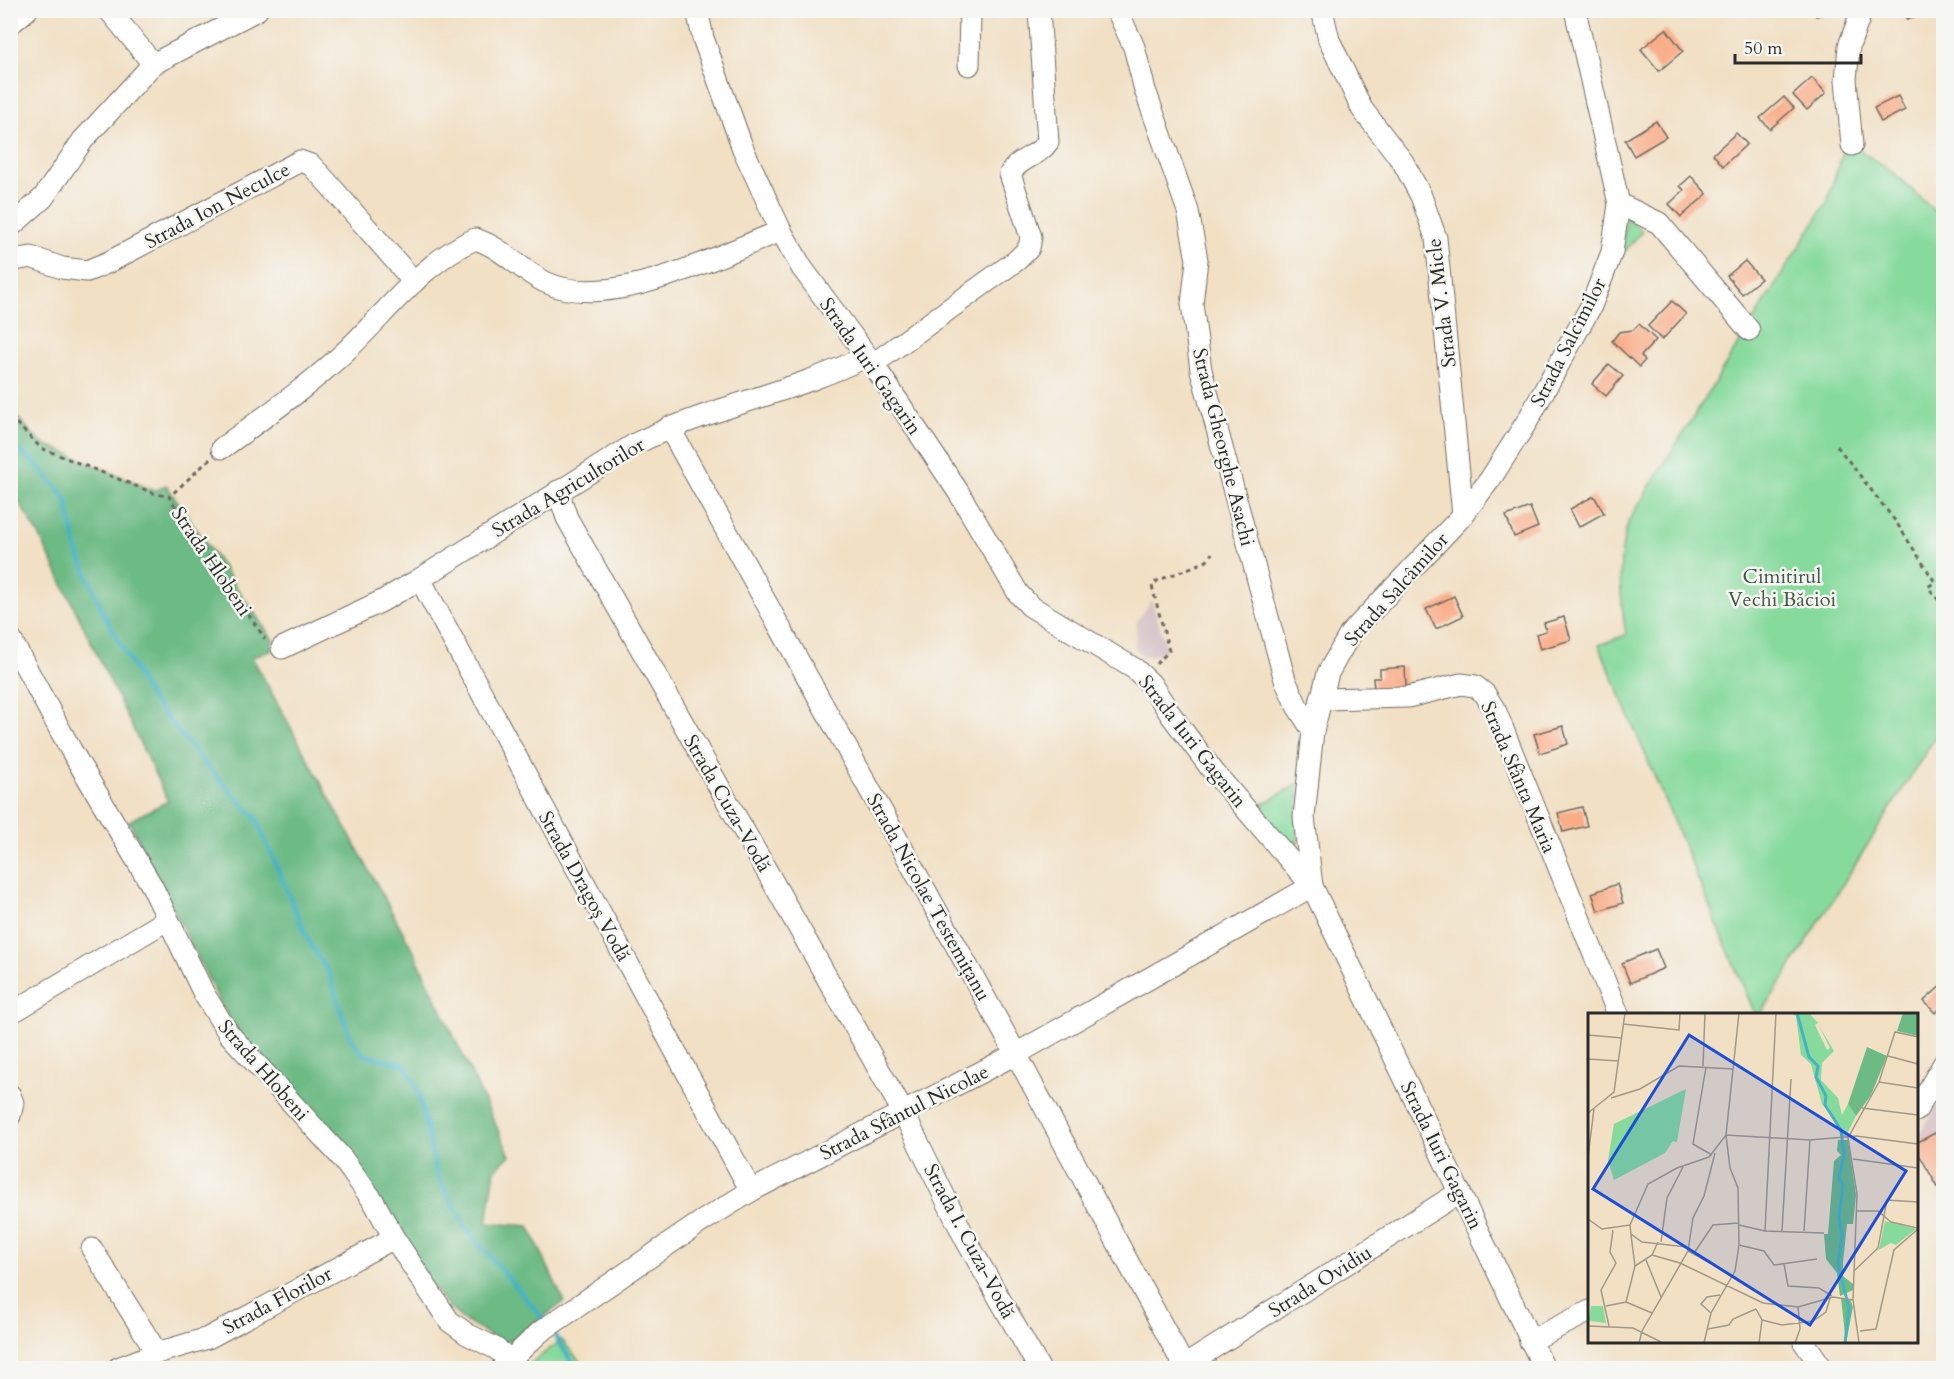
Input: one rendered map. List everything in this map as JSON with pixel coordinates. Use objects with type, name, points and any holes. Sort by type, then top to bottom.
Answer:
[{"type":"street","points":[[10,24],[27,10]]},
{"type":"street","points":[[109,10],[153,64]]},
{"type":"street","points":[[10,226],[43,198],[83,140],[153,64],[257,10]]},
{"type":"street","name":"Strada Iuri Gagarin","points":[[697,10],[703,38],[743,149],[781,231],[802,268],[870,360],[959,493],[1018,592],[1030,606],[1142,675],[1214,771],[1312,886],[1544,1368]]},
{"type":"street","points":[[969,65],[970,10]]},
{"type":"street","name":"Strada Agricultorilor","points":[[282,648],[382,601],[635,444],[669,427],[870,360],[1017,260],[1029,248],[1031,237],[1010,174],[1015,165],[1043,149],[1048,142],[1039,10]]},
{"type":"street","name":"Strada Gheorghe Asachi","points":[[1117,10],[1134,47],[1145,90],[1188,211],[1197,260],[1192,304],[1193,322],[1208,404],[1286,681],[1313,731]]},
{"type":"street","name":"Strada V. Micle","points":[[1322,10],[1329,40],[1362,109],[1403,162],[1422,196],[1436,238],[1462,515]]},
{"type":"street","name":"Strada Salcîmilor","points":[[1462,515],[1491,478],[1528,420],[1591,306],[1611,252],[1619,204],[1575,10]]},
{"type":"street","points":[[1852,145],[1846,80],[1850,46],[1862,10]]},
{"type":"street","name":"Strada Ion Neculce","points":[[10,240],[21,259],[87,271],[119,257],[300,161],[311,165],[414,282]]},
{"type":"street","points":[[1619,204],[1659,223],[1749,330]]},
{"type":"street","points":[[222,448],[301,391],[348,349],[414,282],[462,244],[475,239],[488,243],[545,282],[568,290],[595,291],[617,289],[660,278],[781,231]]},
{"type":"street","name":"Strada Nicolae Testemițanu","points":[[669,427],[1016,1054],[1183,1368]]},
{"type":"street","name":"Strada Cuza-Vodă","points":[[558,491],[567,518],[903,1112]]},
{"type":"street","name":"Strada Salcâmilor","points":[[1321,699],[1328,673],[1350,634],[1462,515]]},
{"type":"street","name":"Strada Dragoș Vodă","points":[[420,579],[751,1191]]},
{"type":"street","name":"Strada Hlobeni","points":[[10,638],[71,750],[152,886],[204,994],[229,1034],[342,1158],[374,1202],[394,1238],[449,1321],[509,1366]]},
{"type":"street","name":"Strada Sfânta Maria","points":[[1321,699],[1408,697],[1461,684],[1475,686],[1485,694],[1496,712],[1618,1013]]},
{"type":"street","points":[[1312,886],[1305,817],[1313,731],[1321,699]]},
{"type":"street","name":"Strada Sfântul Nicolae","points":[[509,1366],[540,1332],[701,1222],[751,1191],[1016,1054],[1312,886]]},
{"type":"street","points":[[10,1011],[18,1009],[167,920]]},
{"type":"street","points":[[1918,1109],[1944,1063]]},
{"type":"street","points":[[10,1095],[13,1103],[10,1116]]},
{"type":"street","name":"Strada I. Cuza-Vodă","points":[[903,1112],[966,1240],[1039,1368]]},
{"type":"street","name":"Strada Ovidiu","points":[[1183,1368],[1460,1192]]},
{"type":"street","name":"Strada Florilor","points":[[118,1368],[157,1353],[208,1338],[394,1238]]},
{"type":"street","points":[[92,1249],[157,1353]]},
{"type":"street","points":[[1530,1341],[1588,1312]]},
{"type":"street","points":[[1805,1343],[1822,1368]]},
{"type":"path","points":[[10,417],[41,448],[153,493],[169,497]]},
{"type":"path","points":[[1837,446],[1896,522],[1935,582],[1928,587],[1944,607]]},
{"type":"path","name":"Strada Hlobeni","points":[[222,448],[169,497],[267,642],[282,648]]},
{"type":"path","points":[[1142,675],[1169,651],[1152,586],[1156,581],[1207,561],[1212,553]]},
{"type":"shaded area","points":[[1152,600],[1166,648],[1163,653],[1143,657],[1135,647],[1137,621]]},
{"type":"shaded area","points":[[1943,1094],[1943,1198],[1918,1151],[1918,1138]]},
{"type":"green space","name":"Cimitirul Vechi Băcioi","points":[[1852,145],[1895,174],[1943,219],[1943,725],[1762,1013],[1755,1013],[1599,645],[1626,635],[1620,577],[1622,548],[1629,520],[1827,202],[1845,146]]},
{"type":"green space","points":[[1626,216],[1642,231],[1622,255]]},
{"type":"green space","points":[[10,409],[40,442],[155,491],[166,485],[273,640],[271,651],[252,657],[414,952],[510,1155],[495,1170],[487,1223],[529,1226],[564,1302],[505,1344],[463,1320],[445,1303],[228,1018],[129,821],[168,801],[38,533],[11,490]]},
{"type":"green space","points":[[1298,784],[1298,843],[1288,846],[1257,807]]},
{"type":"green space","points":[[562,1340],[585,1368],[531,1368],[531,1363]]},
{"type":"building","points":[[1814,10],[1835,10],[1835,11],[1816,16]]},
{"type":"building","points":[[1905,10],[1933,10],[1933,11],[1907,19]]},
{"type":"building","points":[[1666,29],[1683,51],[1659,71],[1641,49]]},
{"type":"building","points":[[1812,78],[1826,93],[1807,110],[1793,95]]},
{"type":"building","points":[[1898,96],[1905,110],[1881,122],[1874,108]]},
{"type":"building","points":[[1784,97],[1794,108],[1770,129],[1760,118]]},
{"type":"building","points":[[1656,121],[1666,137],[1634,156],[1625,140]]},
{"type":"building","points":[[1736,133],[1747,144],[1723,166],[1713,154]]},
{"type":"building","points":[[1691,176],[1707,194],[1681,217],[1669,204],[1684,190],[1680,186]]},
{"type":"building","points":[[1745,261],[1761,279],[1742,294],[1727,276]]},
{"type":"building","points":[[1672,301],[1686,314],[1662,340],[1648,326]]},
{"type":"building","points":[[1639,324],[1656,340],[1641,356],[1645,360],[1639,367],[1612,341],[1619,332],[1633,330]]},
{"type":"building","points":[[1609,364],[1623,376],[1606,396],[1592,384]]},
{"type":"building","points":[[1594,496],[1604,513],[1579,527],[1570,509]]},
{"type":"building","points":[[1530,507],[1538,527],[1514,537],[1506,516]]},
{"type":"building","points":[[1454,596],[1463,616],[1436,629],[1426,609]]},
{"type":"building","points":[[1564,617],[1571,640],[1540,649],[1536,634],[1546,631],[1544,623]]},
{"type":"building","points":[[1405,667],[1406,687],[1374,689],[1373,678],[1380,678],[1380,669]]},
{"type":"building","points":[[1563,726],[1568,744],[1540,753],[1534,734]]},
{"type":"building","points":[[1582,807],[1587,826],[1563,832],[1558,813]]},
{"type":"building","points":[[1617,884],[1623,903],[1598,911],[1592,893]]},
{"type":"building","points":[[1656,949],[1664,968],[1630,983],[1622,963]]},
{"type":"building","points":[[1944,983],[1944,1005],[1935,1013],[1924,1001]]},
{"type":"building","points":[[1935,1133],[1944,1149],[1944,1198],[1918,1152],[1918,1142]]},
{"type":"waterway","points":[[10,443],[36,464],[66,498],[77,551],[103,612],[150,698],[206,765],[256,818],[309,942],[329,974],[350,1037],[363,1055],[404,1064],[417,1087],[437,1175],[468,1231],[546,1322]]},
{"type":"waterway","points":[[551,1330],[576,1368]]}]
